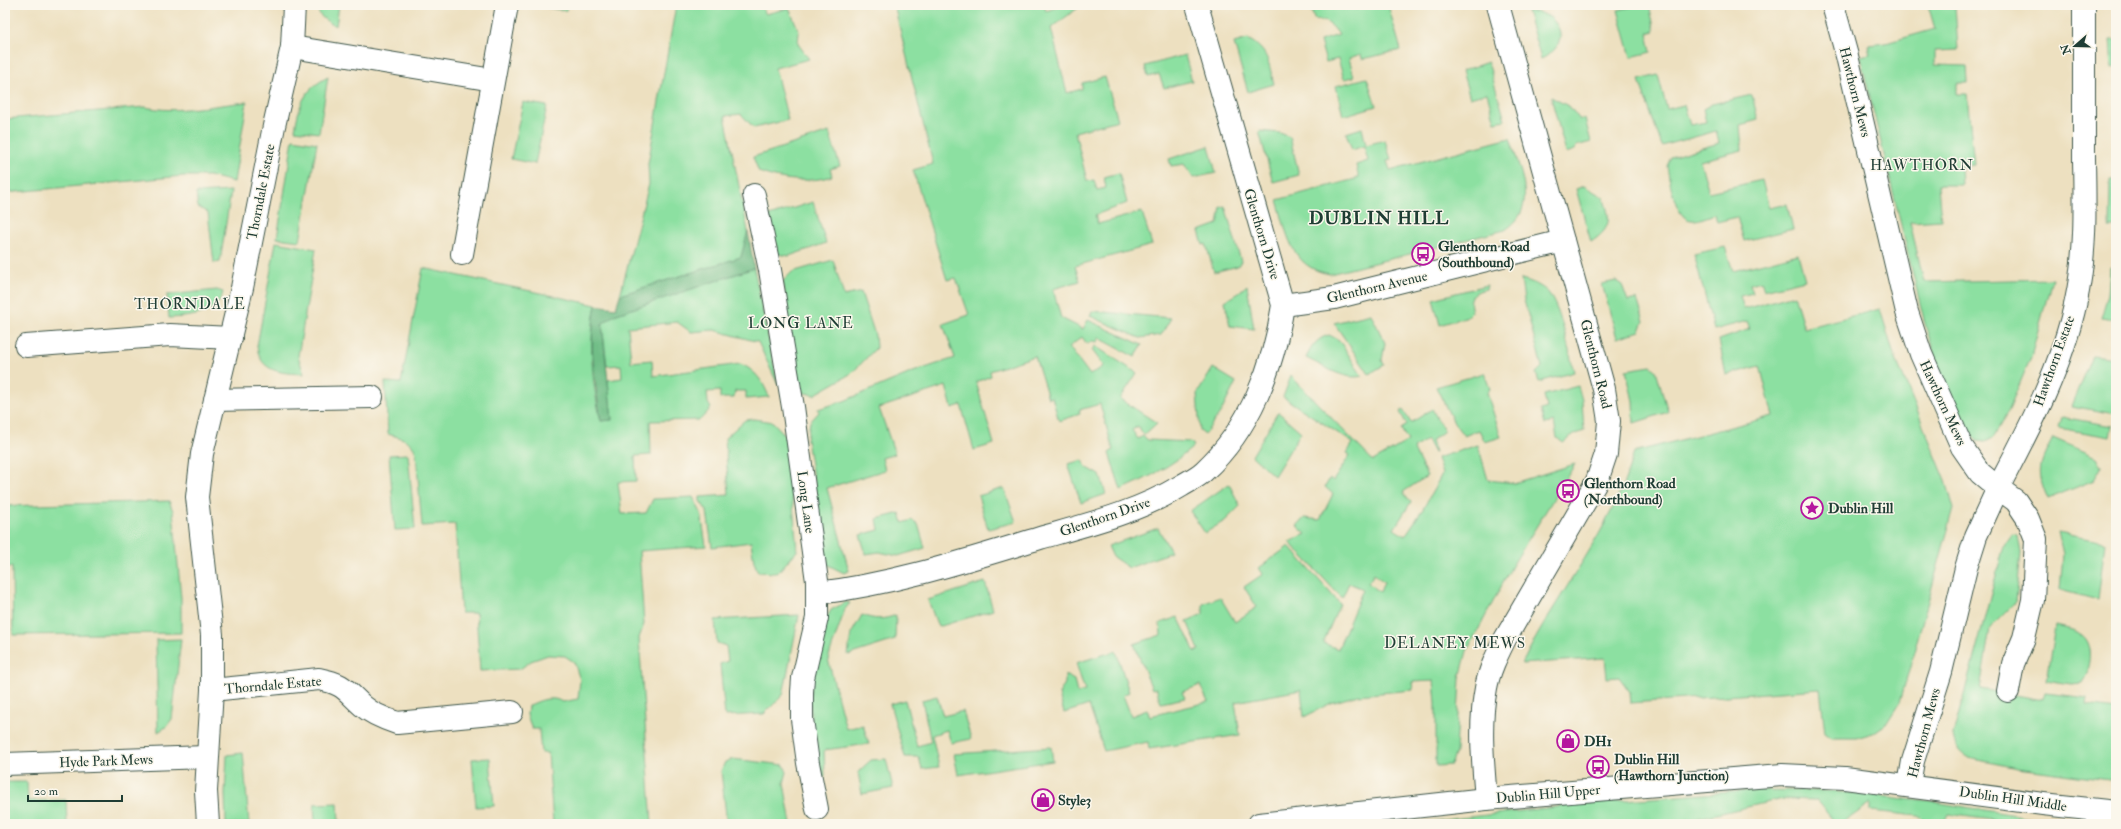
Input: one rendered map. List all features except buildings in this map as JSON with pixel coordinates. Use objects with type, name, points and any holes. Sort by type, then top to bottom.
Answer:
[{"type":"street","name":"Thorndale Estate","points":[[208,824],[206,757],[212,690],[212,635],[197,497],[202,454],[231,338],[292,47],[294,5]]},
{"type":"street","points":[[462,254],[507,5]]},
{"type":"street","name":"Glenthorn Drive","points":[[818,593],[849,590],[917,574],[1144,506],[1203,472],[1225,450],[1242,425],[1260,387],[1274,352],[1282,305],[1197,5]]},
{"type":"street","name":"Glenthorn Road","points":[[1486,799],[1482,733],[1483,709],[1486,687],[1493,663],[1505,639],[1585,506],[1598,481],[1606,454],[1609,421],[1604,389],[1498,5]]},
{"type":"street","name":"Hawthorn Mews","points":[[1833,5],[1847,56],[1907,312],[1921,354],[1962,447],[1980,473],[1998,488],[1976,536],[1966,568],[1941,672],[1913,762],[1909,785]]},
{"type":"street","name":"Hawthorn Estate","points":[[1998,488],[2025,437],[2053,371],[2076,301],[2082,261],[2085,219],[2084,5]]},
{"type":"street","points":[[292,47],[493,80]]},
{"type":"street","name":"Long Lane","points":[[754,195],[770,270],[793,407],[818,593],[817,618],[803,678],[802,692],[802,719],[808,763],[817,809]]},
{"type":"street","name":"Glenthorn Avenue","points":[[1282,305],[1334,298],[1563,241]]},
{"type":"street","points":[[26,346],[170,335],[231,338]]},
{"type":"street","points":[[215,400],[372,397]]},
{"type":"street","points":[[1998,488],[2016,501],[2028,519],[2036,539],[2033,600],[2024,638],[2013,664],[2008,691]]},
{"type":"street","name":"Thorndale Estate","points":[[212,690],[319,679],[336,682],[351,692],[364,706],[384,718],[397,723],[512,712]]},
{"type":"street","name":"Hyde Park Mews","points":[[5,764],[206,757]]},
{"type":"street","name":"Dublin Hill Upper","points":[[1259,824],[1312,821],[1486,799],[1782,775],[1845,778],[1909,785]]},
{"type":"street","name":"Dublin Hill Middle","points":[[1909,785],[2043,804],[2116,812]]},
{"type":"green space","points":[[316,5],[339,5],[336,26],[321,16]]},
{"type":"green space","points":[[545,5],[567,5],[566,11],[544,7]]},
{"type":"green space","points":[[676,5],[760,5],[766,14],[789,8],[799,31],[798,44],[809,59],[775,68],[788,120],[754,128],[741,114],[725,116],[748,231],[741,257],[620,295],[649,184],[648,164]]},
{"type":"green space","points":[[894,5],[906,5],[907,9],[921,5],[1044,5],[1046,11],[1058,7],[1058,5],[1082,5],[1051,28],[1067,93],[1082,89],[1082,83],[1105,77],[1118,120],[1075,132],[1087,181],[1094,180],[1097,190],[1106,188],[1104,177],[1119,173],[1127,203],[1095,215],[1098,224],[1142,212],[1152,245],[1075,266],[1080,281],[1053,289],[1061,318],[1083,329],[1088,320],[1142,345],[1135,357],[1099,338],[1097,342],[1093,341],[1087,344],[1082,337],[1069,347],[1090,375],[1104,366],[1092,350],[1095,346],[1137,373],[1120,399],[1157,423],[1144,435],[1138,426],[1132,430],[1138,439],[1143,436],[1148,440],[1191,442],[1194,446],[1177,460],[1159,471],[1121,490],[1109,453],[1113,450],[1100,404],[1079,410],[1080,414],[1059,421],[1052,397],[1048,398],[1035,356],[990,371],[991,376],[976,382],[994,444],[974,450],[961,405],[952,408],[946,386],[879,408],[895,454],[882,458],[885,470],[827,488],[849,571],[844,573],[828,565],[826,560],[807,439],[810,422],[819,412],[818,409],[844,401],[913,372],[955,358],[943,324],[969,315],[956,278],[947,280],[913,170],[933,164]]},
{"type":"green space","points":[[1310,5],[1388,5],[1401,50],[1362,59],[1361,54],[1349,58],[1354,77],[1344,79],[1338,59],[1326,62],[1320,41],[1339,35],[1329,24],[1314,19]]},
{"type":"green space","points":[[1639,5],[1649,5],[1655,31],[1647,33],[1651,52],[1631,57],[1618,10]]},
{"type":"green space","points":[[1928,5],[1955,5],[1958,50],[1935,51],[1935,65],[1967,66],[1968,83],[1957,83],[1957,94],[1967,94],[1974,165],[1961,166],[1962,185],[1938,185],[1941,220],[1910,222],[1924,282],[2052,279],[2031,357],[2009,409],[1993,438],[1985,442],[1977,441],[1960,417],[1946,388],[1926,328],[1860,56],[1870,54],[1868,45],[1886,43],[1935,29]]},
{"type":"green space","points":[[1527,11],[1541,13],[1547,16],[1553,20],[1560,32],[1559,43],[1556,48],[1541,59]]},
{"type":"green space","points":[[1248,39],[1260,48],[1267,58],[1274,84],[1248,92],[1234,43]]},
{"type":"green space","points":[[2110,40],[2116,40],[2116,67],[2112,68]]},
{"type":"green space","points":[[1185,55],[1192,81],[1164,88],[1159,74],[1148,77],[1145,66]]},
{"type":"green space","points":[[1488,62],[1505,120],[1495,122],[1487,93],[1470,98],[1462,71]]},
{"type":"green space","points":[[1658,75],[1667,109],[1684,105],[1690,125],[1706,122],[1703,109],[1712,104],[1752,95],[1758,120],[1740,125],[1742,150],[1700,161],[1709,192],[1762,180],[1769,208],[1787,204],[1793,229],[1744,241],[1737,217],[1717,222],[1715,214],[1694,220],[1685,218],[1677,206],[1671,188],[1667,166],[1671,157],[1719,143],[1716,131],[1662,146],[1639,80]]},
{"type":"green space","points":[[328,77],[319,133],[295,130],[298,113],[304,99],[313,87]]},
{"type":"green space","points":[[1367,78],[1376,106],[1343,116],[1336,86]]},
{"type":"green space","points":[[1551,97],[1570,107],[1580,120],[1585,119],[1591,142],[1576,146],[1575,150],[1566,153]]},
{"type":"green space","points":[[247,102],[234,182],[209,176],[183,176],[5,193],[5,119],[145,107],[170,110]]},
{"type":"green space","points":[[523,102],[547,106],[535,164],[511,159]]},
{"type":"green space","points":[[1362,128],[1366,145],[1385,140],[1391,160],[1387,161],[1390,170],[1510,138],[1522,175],[1524,187],[1522,211],[1516,221],[1505,230],[1330,274],[1317,270],[1306,264],[1292,247],[1277,200],[1359,178],[1356,165],[1368,161],[1364,146],[1352,150],[1346,133]]},
{"type":"green space","points":[[1259,131],[1280,133],[1290,137],[1299,175],[1273,182]]},
{"type":"green space","points":[[829,132],[840,166],[830,169],[832,176],[814,180],[796,180],[759,172],[753,157]]},
{"type":"green space","points":[[293,139],[317,143],[300,241],[277,238]]},
{"type":"green space","points":[[1209,146],[1216,173],[1193,178],[1184,164],[1171,166],[1169,159]]},
{"type":"green space","points":[[2110,180],[2116,180],[2116,228],[2109,228]]},
{"type":"green space","points":[[1584,186],[1603,197],[1608,217],[1608,222],[1603,232],[1591,242],[1576,189]]},
{"type":"green space","points":[[231,191],[220,262],[214,263],[208,213],[198,207],[196,193]]},
{"type":"green space","points":[[813,202],[826,243],[789,256],[778,254],[769,216]]},
{"type":"green space","points":[[1225,206],[1241,261],[1238,266],[1214,272],[1206,244],[1203,245],[1199,231],[1218,224],[1221,207]]},
{"type":"green space","points":[[748,231],[754,268],[614,315],[602,324],[612,420],[601,421],[592,349],[596,305],[616,308],[620,295],[741,257]]},
{"type":"green space","points":[[276,242],[316,249],[298,356],[304,374],[273,370],[263,362],[259,355],[257,346]]},
{"type":"green space","points":[[1725,247],[1733,271],[1798,254],[1805,280],[1764,290],[1761,281],[1750,284],[1753,293],[1740,296],[1744,309],[1794,295],[1804,328],[1880,309],[1893,352],[1946,481],[1954,508],[1900,702],[1886,724],[1873,733],[1856,738],[1832,738],[1825,733],[1820,689],[1631,703],[1630,692],[1619,677],[1607,678],[1605,658],[1522,664],[1536,637],[1599,535],[1625,481],[1634,452],[1773,416],[1760,366],[1726,375],[1719,340],[1750,329],[1747,321],[1714,330],[1694,254]]},
{"type":"green space","points":[[833,260],[844,296],[861,292],[875,335],[876,348],[852,373],[814,395],[800,392],[783,281],[792,272]]},
{"type":"green space","points":[[2110,267],[2116,268],[2116,320],[2101,318],[2108,294]]},
{"type":"green space","points":[[423,268],[596,305],[592,334],[592,363],[595,392],[601,421],[612,420],[608,380],[622,378],[621,365],[607,366],[602,324],[614,315],[754,268],[778,385],[758,342],[714,330],[691,332],[677,322],[628,327],[631,362],[652,360],[653,376],[740,364],[750,369],[758,377],[769,397],[746,399],[746,391],[735,391],[734,398],[720,398],[720,391],[707,392],[708,403],[711,408],[700,420],[650,421],[651,455],[635,456],[636,481],[618,482],[622,514],[646,513],[653,499],[693,497],[701,513],[706,546],[639,551],[644,624],[639,638],[652,824],[553,824],[548,753],[541,753],[539,729],[532,729],[527,715],[528,706],[549,699],[562,702],[578,699],[580,680],[574,662],[565,656],[548,655],[531,661],[520,669],[480,671],[476,613],[461,613],[455,524],[422,526],[416,453],[414,448],[408,442],[388,434],[385,382],[401,383]]},
{"type":"green space","points":[[1521,279],[1529,281],[1545,289],[1550,295],[1562,323],[1574,372],[1539,382],[1536,373],[1542,367],[1524,300]]},
{"type":"green space","points":[[1616,281],[1622,285],[1628,301],[1637,299],[1644,321],[1640,331],[1617,338],[1602,284]]},
{"type":"green space","points":[[1247,285],[1254,329],[1230,326],[1225,301]]},
{"type":"green space","points":[[1487,285],[1486,289],[1477,292],[1472,296],[1472,312],[1468,316],[1440,325],[1433,299]]},
{"type":"green space","points":[[217,290],[223,292],[220,300],[209,310],[185,317],[169,318],[167,295]]},
{"type":"green space","points":[[1092,311],[1171,318],[1161,335],[1140,338],[1090,316]]},
{"type":"green space","points":[[1371,314],[1385,343],[1382,360],[1384,365],[1369,374],[1334,323]]},
{"type":"green space","points":[[1329,335],[1339,340],[1362,376],[1355,377],[1341,374],[1306,358],[1310,350],[1321,338]]},
{"type":"green space","points":[[2092,355],[2116,358],[2116,414],[2071,406]]},
{"type":"green space","points":[[1651,366],[1656,370],[1668,412],[1634,423],[1633,401],[1626,370]]},
{"type":"green space","points":[[1213,368],[1236,382],[1222,410],[1205,434],[1200,430],[1197,394]]},
{"type":"green space","points":[[1484,373],[1490,389],[1487,393],[1501,437],[1485,442],[1479,430],[1464,436],[1454,423],[1436,387]]},
{"type":"green space","points":[[1291,376],[1373,461],[1408,441],[1401,429],[1407,425],[1400,412],[1403,410],[1411,423],[1432,409],[1444,431],[1431,441],[1435,453],[1427,440],[1413,448],[1427,476],[1403,492],[1411,502],[1394,529],[1405,536],[1423,509],[1442,474],[1437,458],[1478,445],[1488,480],[1514,483],[1575,464],[1512,566],[1467,651],[1460,678],[1456,752],[1451,765],[1436,766],[1436,703],[1434,681],[1412,682],[1413,690],[1358,695],[1331,703],[1304,717],[1301,690],[1235,702],[1240,735],[1149,749],[1148,742],[1104,751],[1089,705],[1064,713],[1059,694],[1065,683],[1065,675],[1074,680],[1077,693],[1085,691],[1076,663],[1116,651],[1129,692],[1123,695],[1131,716],[1147,710],[1150,716],[1208,702],[1200,685],[1182,692],[1185,698],[1161,703],[1156,688],[1152,689],[1134,644],[1161,635],[1160,623],[1178,617],[1195,652],[1199,650],[1187,621],[1203,614],[1203,604],[1220,597],[1235,622],[1257,607],[1244,587],[1263,574],[1259,568],[1289,546],[1340,604],[1323,643],[1338,649],[1363,589],[1349,583],[1342,598],[1289,542],[1306,534],[1297,526],[1304,518],[1320,520],[1333,494],[1325,487],[1330,478],[1333,481],[1350,455],[1347,453],[1353,443],[1283,397]],"holes":[[[1374,574],[1384,582],[1380,592],[1368,583]]]},
{"type":"green space","points":[[1578,386],[1582,400],[1584,431],[1573,435],[1563,443],[1557,438],[1554,422],[1545,424],[1541,410],[1547,408],[1544,395]]},
{"type":"green space","points":[[1278,412],[1301,432],[1274,476],[1252,456]]},
{"type":"green space","points":[[2062,417],[2112,426],[2110,437],[2059,428]]},
{"type":"green space","points":[[755,419],[773,422],[787,437],[797,551],[777,573],[758,572],[754,562],[751,542],[712,547],[707,511],[700,501],[700,497],[729,495],[725,438],[745,420]]},
{"type":"green space","points":[[2053,438],[2097,457],[2102,466],[2094,480],[2048,499],[2040,474],[2042,461]]},
{"type":"green space","points":[[408,454],[415,529],[395,530],[389,455]]},
{"type":"green space","points":[[1083,460],[1086,467],[1100,475],[1106,494],[1081,503],[1068,464]]},
{"type":"green space","points":[[1229,484],[1240,506],[1226,520],[1205,533],[1190,511]]},
{"type":"green space","points":[[1004,488],[1016,522],[988,529],[978,496]]},
{"type":"green space","points":[[169,501],[173,511],[181,598],[181,633],[13,635],[12,567],[5,567],[5,506]]},
{"type":"green space","points":[[900,513],[903,523],[912,520],[918,524],[925,548],[898,556],[879,552],[866,554],[860,535],[879,530],[877,519]]},
{"type":"green space","points":[[1158,528],[1171,552],[1129,568],[1113,557],[1108,546]]},
{"type":"green space","points":[[2058,533],[2105,542],[2098,600],[2060,590],[2063,554]]},
{"type":"green space","points":[[2012,535],[2018,536],[2021,553],[2016,602],[1990,628],[1980,689],[2043,700],[2045,693],[2088,698],[2087,705],[2116,709],[2116,781],[2017,768],[1969,758],[1962,754],[1956,746],[1953,735],[2004,546]]},
{"type":"green space","points":[[985,582],[993,610],[938,627],[928,600]]},
{"type":"green space","points":[[846,602],[850,603],[845,609],[828,659],[846,729],[863,725],[869,744],[824,750],[825,777],[817,778],[810,703],[812,679],[827,617],[831,610]]},
{"type":"green space","points":[[799,615],[783,695],[764,714],[725,716],[720,664],[728,661],[726,646],[717,643],[715,620]]},
{"type":"green space","points":[[862,615],[879,619],[896,615],[895,640],[848,655],[851,634]]},
{"type":"green space","points":[[2055,626],[2069,629],[2082,635],[2089,645],[2089,665],[2082,683],[2071,684],[2046,680]]},
{"type":"green space","points":[[181,639],[172,719],[166,727],[158,732],[156,640]]},
{"type":"green space","points":[[937,696],[943,716],[963,711],[971,739],[951,743],[947,730],[932,735],[939,767],[922,769],[919,757],[905,757],[890,704],[905,700],[917,746],[931,742],[922,700]]},
{"type":"green space","points":[[1051,747],[1053,761],[958,775],[954,754]]},
{"type":"green space","points":[[243,753],[249,824],[226,824],[225,794],[227,755]]},
{"type":"green space","points":[[490,758],[494,806],[476,807],[472,759]]},
{"type":"green space","points":[[733,759],[784,765],[787,772],[784,783],[791,824],[727,824],[721,771],[725,762]]},
{"type":"green space","points":[[886,759],[893,788],[862,794],[858,772],[871,760]]},
{"type":"green space","points":[[5,782],[27,782],[28,801],[66,800],[67,824],[5,824]]},
{"type":"green space","points":[[1757,790],[1836,791],[1940,803],[2073,824],[2021,824],[1948,814],[1943,824],[1929,824],[1918,816],[1871,811],[1871,803],[1841,824],[1837,824],[1817,800],[1782,799],[1673,824],[1409,824],[1599,802]]},
{"type":"green space","points":[[338,803],[339,824],[315,824],[314,804]]},
{"type":"place","name":"Glenthorn Road (Southbound)","points":[[1423,254]]},
{"type":"place","name":"Glenthorn Road (Northbound)","points":[[1568,491]]},
{"type":"place","name":"Dublin Hill","points":[[1812,508]]},
{"type":"place","name":"DH1","points":[[1568,741]]},
{"type":"place","name":"Dublin Hill (Hawthorn Junction)","points":[[1598,767]]},
{"type":"place","name":"Style3","points":[[1043,800]]},
{"type":"district","name":"HAWTHORN","points":[[1922,165]]},
{"type":"district","name":"DUBLIN HILL","points":[[1379,218]]},
{"type":"district","name":"THORNDALE","points":[[190,304]]},
{"type":"district","name":"LONG LANE","points":[[801,323]]},
{"type":"district","name":"DELANEY MEWS","points":[[1455,643]]}]
